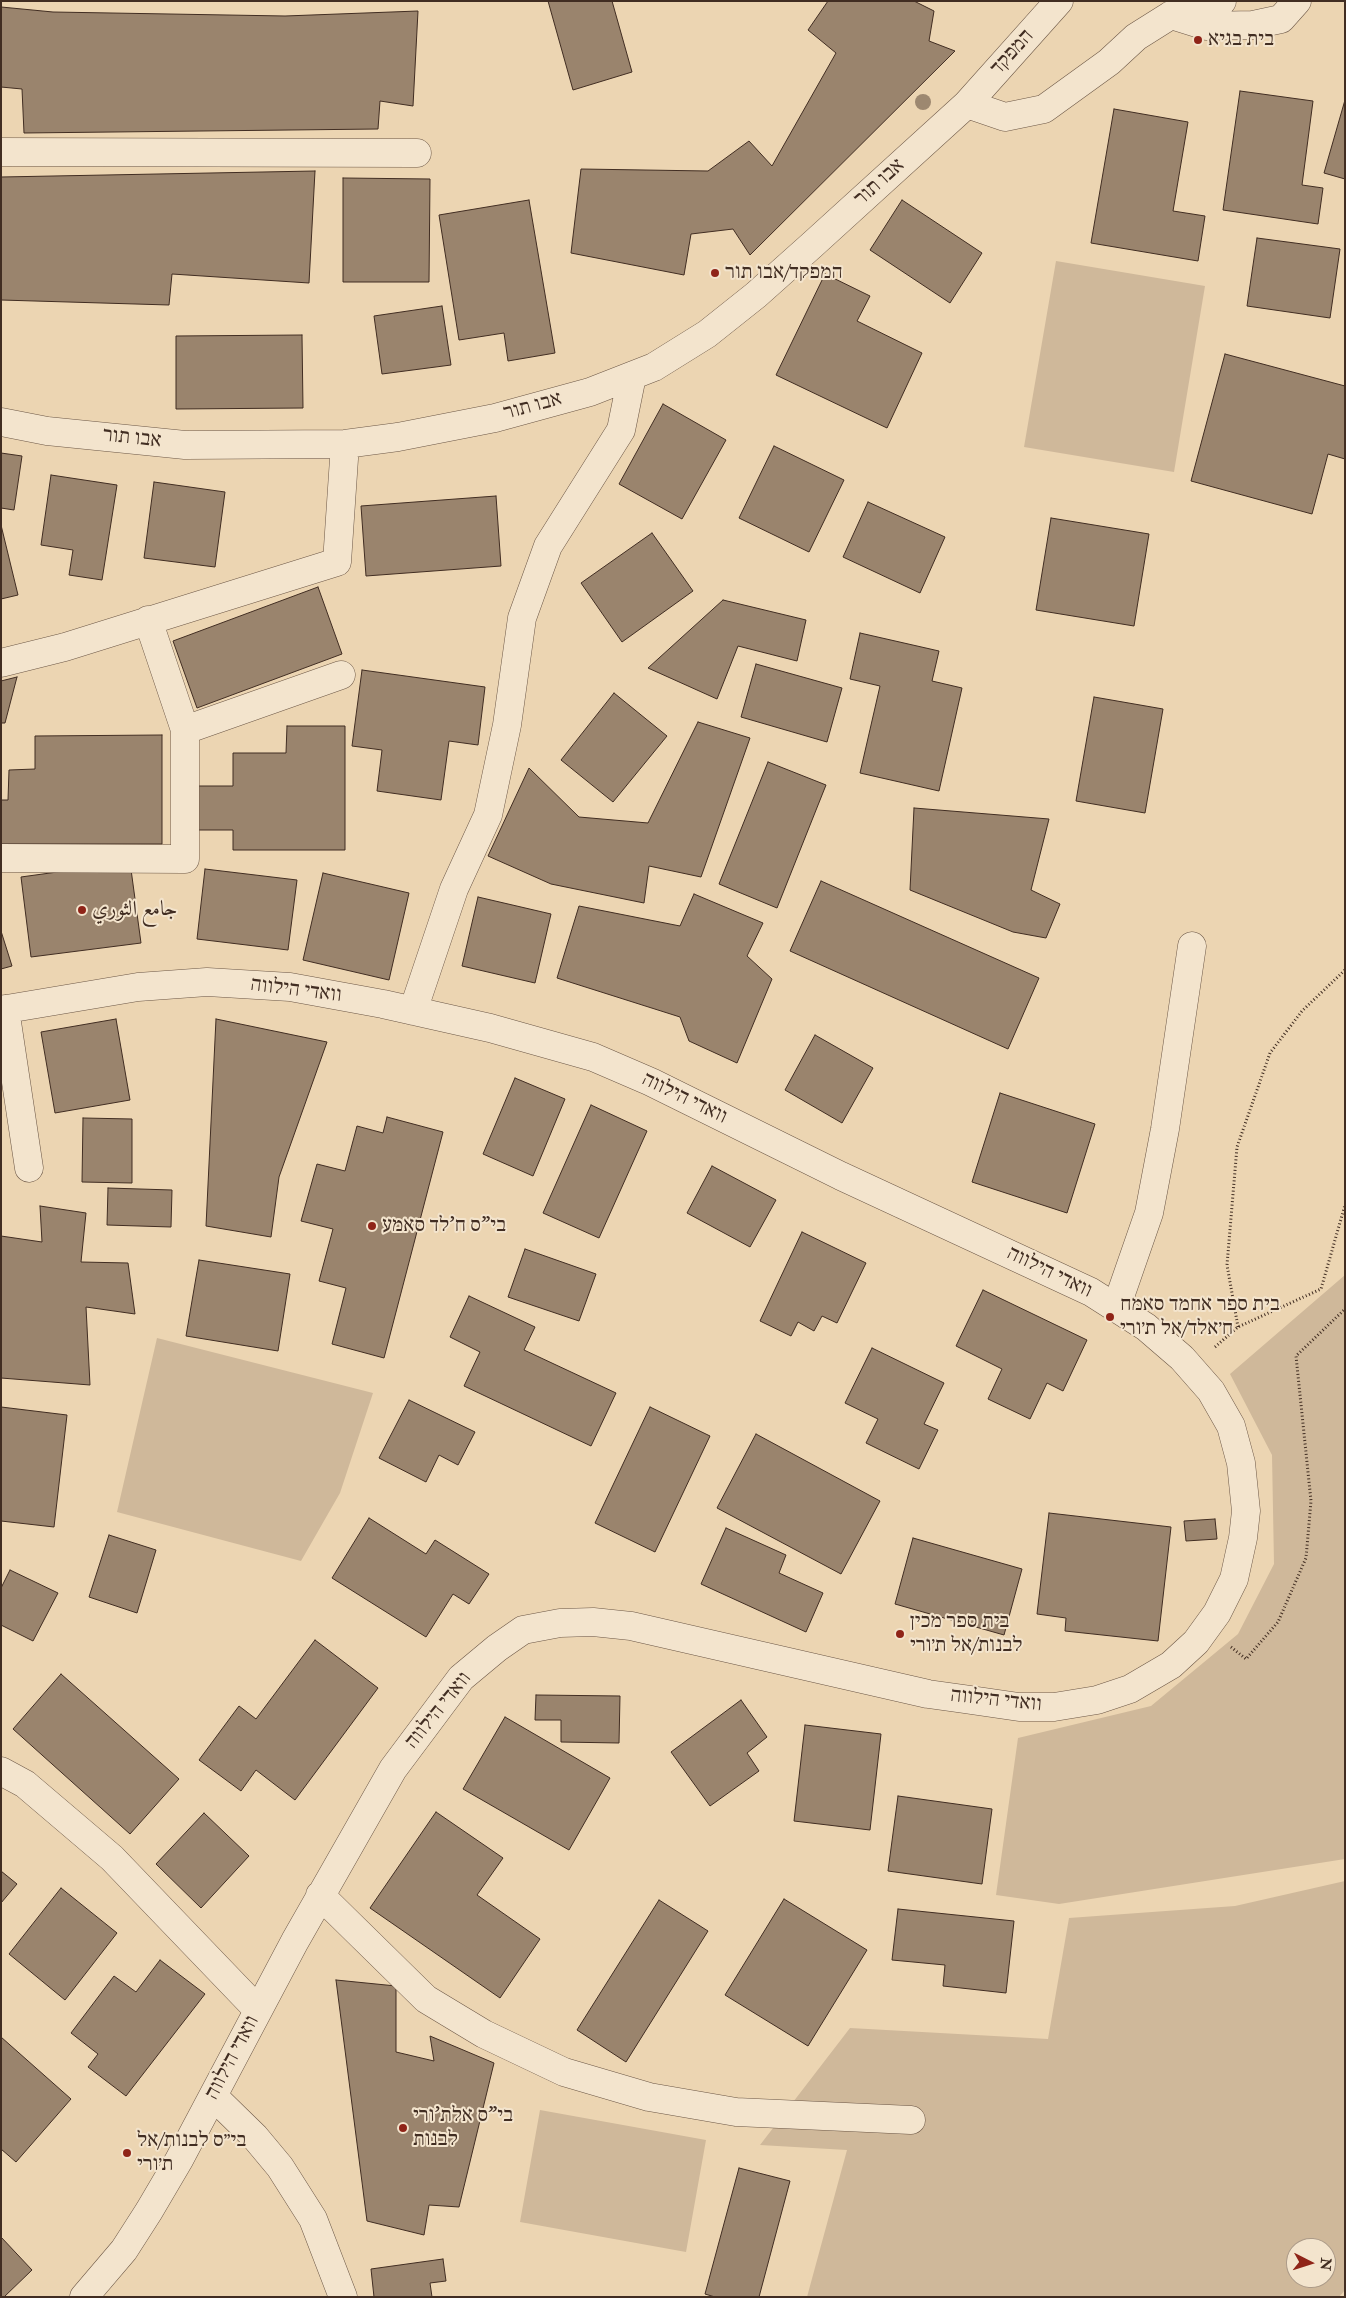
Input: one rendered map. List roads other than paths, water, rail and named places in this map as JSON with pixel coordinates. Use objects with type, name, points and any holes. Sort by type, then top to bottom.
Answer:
[{"type":"street","name":"המפקד","points":[[967,104],[1058,1]]},
{"type":"street","points":[[967,104],[1005,117],[1044,109],[1109,62],[1136,37],[1171,15],[1222,1]]},
{"type":"street","points":[[1171,15],[1206,26],[1253,25],[1281,19],[1297,1]]},
{"type":"street","name":"אבו תור","points":[[1,422],[47,431],[185,444],[345,444],[398,437],[495,418],[590,392],[654,367],[707,334],[756,296],[967,104]]},
{"type":"street","points":[[1,152],[416,153]]},
{"type":"street","points":[[413,1011],[454,889],[488,815],[507,725],[522,618],[548,546],[621,430],[632,376]]},
{"type":"street","points":[[1,663],[65,647],[337,562],[345,444]]},
{"type":"street","points":[[1,858],[185,859],[185,730],[148,620]]},
{"type":"street","points":[[185,730],[341,675]]},
{"type":"street","points":[[1116,1308],[1149,1213],[1165,1129],[1192,946]]},
{"type":"street","name":"וואדי הילווה","points":[[3,1009],[138,987],[207,982],[290,987],[490,1028],[593,1057],[651,1082],[841,1176],[1091,1292],[1146,1327],[1191,1368],[1211,1391],[1231,1426],[1242,1463],[1246,1510],[1243,1538],[1234,1579],[1217,1614],[1196,1642],[1171,1665],[1130,1689],[1097,1700],[1054,1707],[1019,1707],[928,1694],[631,1626],[560,1623],[523,1630],[497,1648],[461,1678],[393,1769],[320,1895],[150,2210],[124,2250],[84,2297]]},
{"type":"street","points":[[3,1009],[30,1168]]},
{"type":"street","points":[[1,1771],[32,1790],[112,1858],[258,2010]]},
{"type":"street","points":[[320,1895],[426,1999],[484,2034],[564,2072],[649,2097],[736,2112],[911,2120]]},
{"type":"street","points":[[213,2096],[255,2137],[280,2167],[313,2219],[343,2297]]},
{"type":"place","name":"בית בגיא","points":[[1198,40]]},
{"type":"place","name":"המפקד/אבו תור","points":[[715,273]]},
{"type":"place","name":"جامع الثوري","points":[[82,910]]},
{"type":"place","name":"בי\"ס ח'לד סאמע","points":[[372,1226]]},
{"type":"place","name":"בית ספר אחמד סאמח ח׳אלד/אל ת׳ורי","points":[[1110,1317]]},
{"type":"place","name":"בית ספר מכין לבנות/אל ת׳ורי","points":[[900,1634]]},
{"type":"place","name":"בי\"ס אלת'ורי לבנות","points":[[403,2128]]},
{"type":"place","name":"בי״ס לבנות/אל ת׳ורי","points":[[127,2153]]}]
